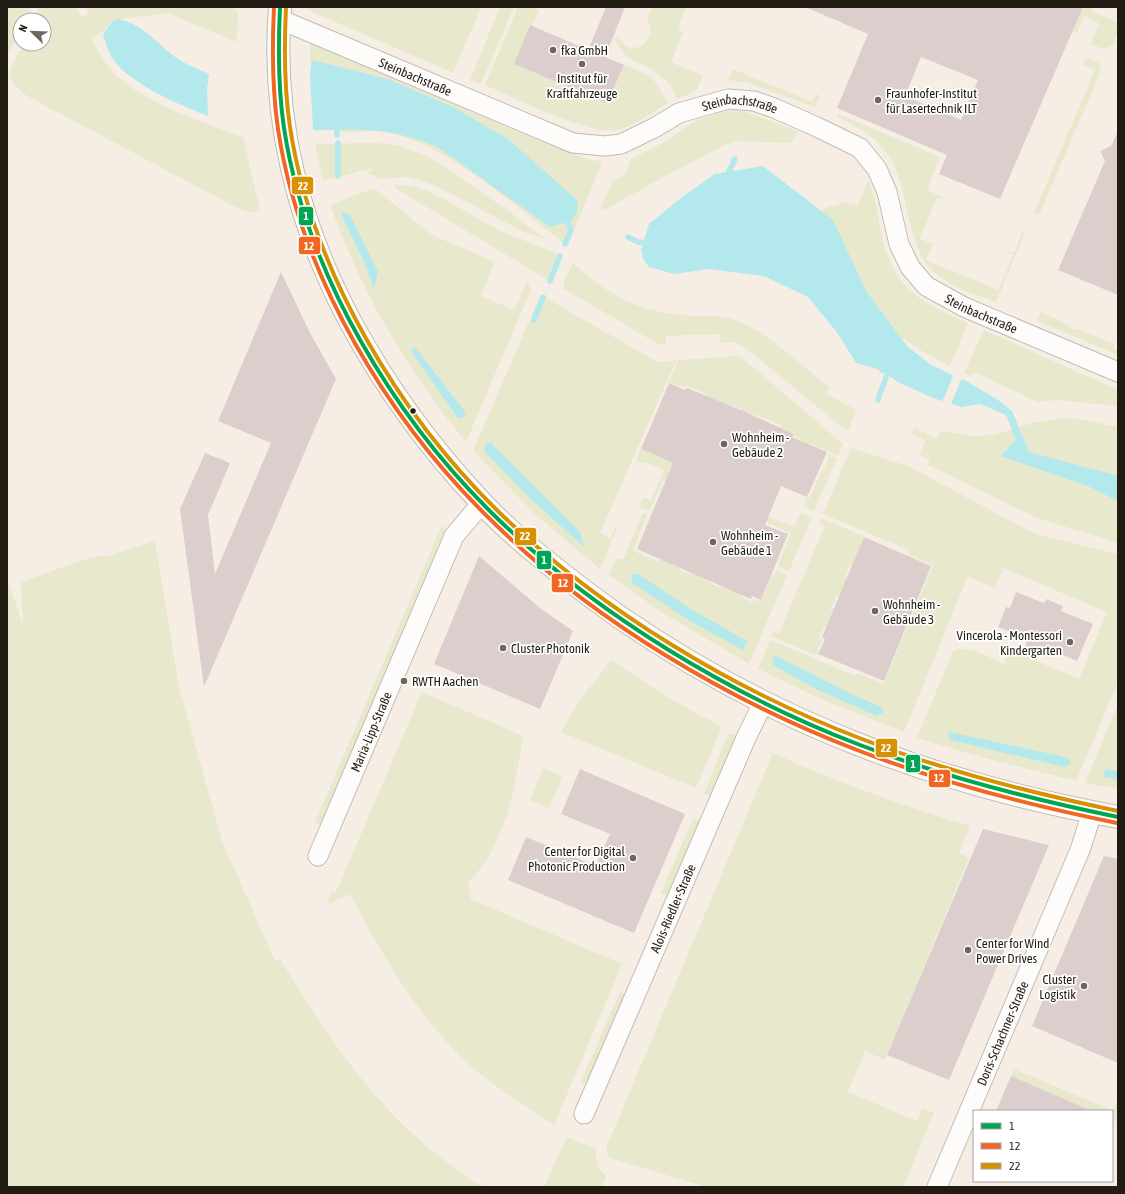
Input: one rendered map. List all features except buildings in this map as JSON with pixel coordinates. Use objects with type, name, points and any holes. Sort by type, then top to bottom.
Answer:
[{"type":"street","name":"Steinbachstraße","points":[[280,13],[573,143],[605,146],[621,144],[654,128],[679,113],[728,99],[754,101],[810,124],[860,148],[877,169],[887,192],[899,244],[910,267],[926,286],[964,307],[1118,372]]},
{"type":"street","points":[[280,13],[278,72],[286,143],[300,202],[318,254],[337,296],[377,368],[419,427],[482,503],[554,567],[593,598],[674,653],[763,703],[847,741],[907,763],[975,784],[1092,813],[1118,817]]},
{"type":"street","name":"Maria-Lipp-Straße","points":[[318,856],[454,536],[482,503]]},
{"type":"street","name":"Alois-Riedler-Straße","points":[[584,1114],[743,745],[763,703]]},
{"type":"street","name":"Doris-Schachner-Straße","points":[[936,1187],[1080,850],[1092,813]]},
{"type":"green space","points":[[7,7],[30,7],[28,12],[12,12],[12,46],[7,55]]},
{"type":"green space","points":[[39,7],[76,7],[82,17],[89,14],[86,7],[231,7],[238,12],[237,42],[167,13],[114,20],[106,29],[91,39],[113,72],[126,84],[141,94],[175,111],[243,137],[260,210],[251,213],[241,210],[27,96],[19,89],[10,77],[11,67],[19,52],[52,52],[52,12],[37,12]]},
{"type":"green space","points":[[306,7],[481,7],[453,73],[308,10]]},
{"type":"green space","points":[[500,7],[514,7],[481,84],[470,80]]},
{"type":"green space","points":[[518,7],[532,7],[539,10],[532,26],[531,25],[515,64],[607,103],[624,65],[652,77],[668,103],[630,126],[617,130],[604,130],[588,127],[551,114],[485,85]]},
{"type":"green space","points":[[652,7],[686,7],[678,29],[683,32],[671,62],[703,76],[696,91],[677,99],[670,84],[651,69],[627,57],[614,39],[619,36],[624,44],[636,48],[647,41],[650,35],[650,27],[647,20]]},
{"type":"green space","points":[[1083,7],[1092,7],[1091,11],[1118,23],[1118,32],[1112,46],[1103,49],[1091,44],[1099,23],[1084,16],[1077,33],[1072,31]]},
{"type":"green space","points":[[310,43],[535,139],[590,160],[601,161],[600,168],[568,245],[566,245],[572,230],[568,222],[566,224],[569,231],[564,243],[503,195],[461,165],[438,152],[415,141],[391,133],[373,131],[342,132],[322,126],[315,75],[310,60]]},
{"type":"green space","points":[[1086,57],[1099,63],[1101,71],[1039,215],[1034,213],[1095,70],[1083,65]]},
{"type":"green space","points":[[733,69],[812,102],[816,94],[820,96],[815,107],[748,83],[728,80]]},
{"type":"green space","points":[[724,110],[743,111],[797,131],[792,143],[736,141],[727,144],[665,176],[605,210],[601,207],[613,181],[625,174],[631,159],[661,144],[692,123]]},
{"type":"green space","points":[[838,114],[940,157],[927,190],[950,201],[937,197],[920,239],[933,244],[926,260],[998,290],[1004,276],[991,271],[1005,275],[1013,255],[1001,248],[1014,253],[1022,233],[1010,227],[1025,233],[996,302],[951,284],[936,274],[929,267],[922,257],[915,241],[902,186],[897,171],[890,158],[882,147],[871,137],[837,117]]},
{"type":"green space","points":[[377,143],[400,146],[427,156],[510,212],[545,239],[526,233],[436,186],[408,177],[380,179],[367,172],[373,170],[372,168],[323,181],[315,144]]},
{"type":"green space","points":[[868,180],[875,201],[887,254],[902,282],[923,300],[936,308],[968,323],[950,366],[922,351],[895,333],[874,314],[841,254],[822,209],[846,202],[858,205]]},
{"type":"green space","points":[[394,185],[407,185],[434,194],[497,229],[559,255],[548,280],[395,188]]},
{"type":"green space","points":[[374,188],[432,235],[495,262],[481,296],[514,310],[527,282],[531,290],[466,442],[444,414],[405,358],[371,300],[330,205]]},
{"type":"green space","points":[[573,263],[598,284],[624,300],[652,310],[667,313],[729,318],[747,325],[759,332],[772,340],[829,387],[826,394],[856,410],[849,430],[847,431],[743,346],[734,342],[720,343],[719,334],[666,336],[666,344],[658,344],[563,288],[564,281]]},
{"type":"green space","points":[[540,296],[542,296],[533,319],[530,319]]},
{"type":"green space","points":[[544,297],[658,362],[676,361],[600,533],[611,538],[615,527],[617,528],[600,569],[536,515],[473,451],[530,319],[537,322],[535,320]]},
{"type":"green space","points":[[1045,299],[1041,312],[1067,324],[1067,326],[1115,344],[1113,349],[1118,351],[1118,355],[1037,321]]},
{"type":"green space","points":[[984,330],[1118,390],[1118,406],[1057,400],[1038,402],[974,372],[971,376],[964,373]]},
{"type":"green space","points":[[740,356],[843,444],[838,456],[812,444],[811,445],[801,441],[802,439],[794,436],[795,433],[780,429],[781,425],[748,412],[747,414],[741,412],[742,409],[705,396],[705,393],[669,382],[678,360]]},
{"type":"green space","points":[[1065,418],[1079,419],[1118,427],[1118,543],[1037,518],[928,465],[930,460],[920,455],[925,441],[912,433],[914,427],[936,439],[940,431],[974,436],[993,435],[1036,422]]},
{"type":"green space","points":[[851,448],[908,466],[1035,534],[1118,554],[1118,682],[1076,781],[996,761],[917,738],[953,651],[959,649],[972,650],[1004,664],[1010,650],[1079,679],[1107,612],[1003,568],[995,588],[968,576],[904,732],[825,701],[758,669],[770,640],[856,676],[857,673],[889,686],[884,683],[933,565],[908,554],[909,550],[823,514]]},
{"type":"green space","points":[[640,449],[747,496],[768,516],[794,527],[801,513],[812,517],[789,571],[778,566],[791,533],[664,480],[649,511],[639,507],[643,497],[651,500],[664,470],[644,462],[643,464],[636,461]]},
{"type":"green space","points":[[829,455],[837,458],[814,511],[804,506],[807,497],[810,498],[822,470],[824,471]]},
{"type":"green space","points":[[643,513],[647,515],[633,551],[660,562],[661,559],[680,567],[679,570],[691,575],[692,572],[711,580],[710,583],[721,588],[723,586],[742,594],[741,597],[752,602],[754,599],[761,602],[772,575],[774,576],[776,571],[787,575],[749,664],[663,613],[609,575],[617,558],[623,560]]},
{"type":"green space","points":[[821,518],[864,536],[852,567],[849,566],[845,577],[848,578],[840,597],[836,596],[831,608],[834,609],[827,628],[824,627],[819,638],[822,640],[816,655],[771,636],[773,631],[779,633],[825,526],[819,523]]},
{"type":"green space","points":[[441,527],[447,530],[321,825],[315,823]]},
{"type":"green space","points":[[155,541],[179,687],[222,841],[275,961],[280,959],[316,1017],[335,1044],[377,1097],[425,1145],[482,1187],[7,1187],[7,578],[23,625],[21,582],[92,557],[107,556]]},
{"type":"green space","points":[[611,660],[676,702],[722,727],[696,788],[561,732],[578,703]]},
{"type":"green space","points":[[422,692],[523,736],[512,798],[496,842],[487,860],[468,883],[471,899],[622,964],[554,1125],[491,1083],[472,1067],[435,1029],[389,964],[350,894],[331,903],[328,902],[332,891],[336,892]]},
{"type":"green space","points":[[1118,705],[1118,789],[1085,783]]},
{"type":"green space","points":[[729,733],[736,736],[710,796],[704,793]]},
{"type":"green space","points":[[773,753],[870,793],[970,826],[959,853],[969,858],[885,1060],[865,1051],[848,1092],[917,1121],[922,1108],[934,1113],[903,1187],[706,1187],[610,1158],[607,1154],[606,1148]]},
{"type":"green space","points":[[543,768],[562,777],[549,808],[530,801]]},
{"type":"green space","points":[[693,818],[700,821],[668,896],[661,893]]},
{"type":"green space","points":[[620,992],[626,994],[587,1085],[581,1082]]},
{"type":"green space","points":[[1014,1069],[1111,1110],[1090,1110],[1011,1077]]},
{"type":"green space","points":[[1118,1099],[1118,1122],[1113,1120],[1113,1111]]},
{"type":"green space","points":[[567,1137],[596,1149],[599,1168],[607,1176],[601,1187],[544,1187]]},
{"type":"water","points":[[119,19],[137,26],[182,61],[209,74],[207,89],[208,116],[168,99],[140,83],[127,74],[117,64],[110,54],[103,34],[114,20]]},
{"type":"water","points":[[312,60],[390,80],[455,108],[508,139],[577,200],[578,210],[571,221],[550,227],[438,147],[421,140],[377,131],[347,129],[313,130],[310,74]]},
{"type":"water","points":[[763,166],[833,220],[866,291],[907,346],[931,365],[968,382],[998,400],[1012,411],[1029,452],[1118,476],[1118,501],[1090,487],[1001,456],[1016,440],[1006,415],[980,404],[961,407],[933,398],[898,382],[881,370],[856,363],[836,331],[808,297],[764,276],[709,269],[674,274],[649,267],[643,259],[641,250],[649,224],[682,197],[715,174]]},
{"type":"water","points":[[343,212],[350,215],[378,272],[374,289],[365,264],[342,216]]},
{"type":"water","points":[[415,347],[466,413],[463,418],[458,418],[411,351]]},
{"type":"water","points":[[486,443],[491,443],[580,532],[584,547],[531,499],[484,451]]},
{"type":"water","points":[[633,574],[638,574],[694,611],[747,641],[743,650],[690,621],[631,582]]},
{"type":"water","points":[[776,656],[841,689],[883,708],[884,712],[877,716],[818,690],[773,665],[773,657]]},
{"type":"water","points":[[949,732],[1065,757],[1070,760],[1070,764],[1065,767],[950,740],[948,735]]},
{"type":"water","points":[[1107,769],[1118,772],[1118,780],[1104,777],[1103,773]]},
{"type":"pier","points":[[954,374],[962,378],[950,406],[942,403]]},
{"type":"waterway","points":[[336,122],[337,135]]},
{"type":"waterway","points":[[338,143],[338,176]]},
{"type":"waterway","points":[[726,177],[735,159]]},
{"type":"waterway","points":[[565,244],[571,230],[566,216]]},
{"type":"waterway","points":[[628,237],[638,242],[649,243]]},
{"type":"waterway","points":[[550,281],[560,256]]},
{"type":"waterway","points":[[534,320],[543,297]]},
{"type":"waterway","points":[[878,400],[887,375],[887,371],[882,370]]},
{"type":"transit line","name":"12","points":[[274,7],[273,68],[278,129],[289,184],[306,238],[328,291],[354,342],[385,392],[419,439],[455,483],[494,523],[533,559],[575,593],[619,625],[711,682],[760,707],[808,730],[857,750],[921,773],[1018,801],[1117,823]]},
{"type":"transit line","name":"1","points":[[280,7],[279,68],[284,128],[295,182],[312,236],[334,289],[360,340],[391,390],[424,437],[461,480],[499,520],[579,589],[623,620],[668,650],[763,702],[811,725],[892,757],[955,777],[1020,795],[1118,817]]},
{"type":"transit line","name":"22","points":[[286,7],[285,67],[290,127],[301,181],[318,234],[340,287],[366,338],[396,387],[429,433],[465,476],[503,516],[542,551],[583,584],[627,615],[672,645],[718,672],[766,697],[814,719],[893,751],[1021,789],[1118,811]]},
{"type":"place","name":"fka GmbH","points":[[553,50]]},
{"type":"place","name":"Institut für Kraftfahrzeuge","points":[[582,64]]},
{"type":"place","name":"Fraunhofer-Institut für Lasertechnik ILT","points":[[878,100]]},
{"type":"place","name":"Wohnheim - Gebäude 2","points":[[724,444]]},
{"type":"place","name":"Wohnheim - Gebäude 1","points":[[713,542]]},
{"type":"place","name":"Wohnheim - Gebäude 3","points":[[875,611]]},
{"type":"place","name":"Vincerola - Montessori Kindergarten","points":[[1070,642]]},
{"type":"place","name":"Cluster Photonik","points":[[503,648]]},
{"type":"place","name":"RWTH Aachen","points":[[404,681]]},
{"type":"place","name":"Center for Digital Photonic Production","points":[[633,858]]},
{"type":"place","name":"Center for Wind Power Drives","points":[[968,950]]},
{"type":"place","name":"Cluster Logistik","points":[[1084,986]]}]
